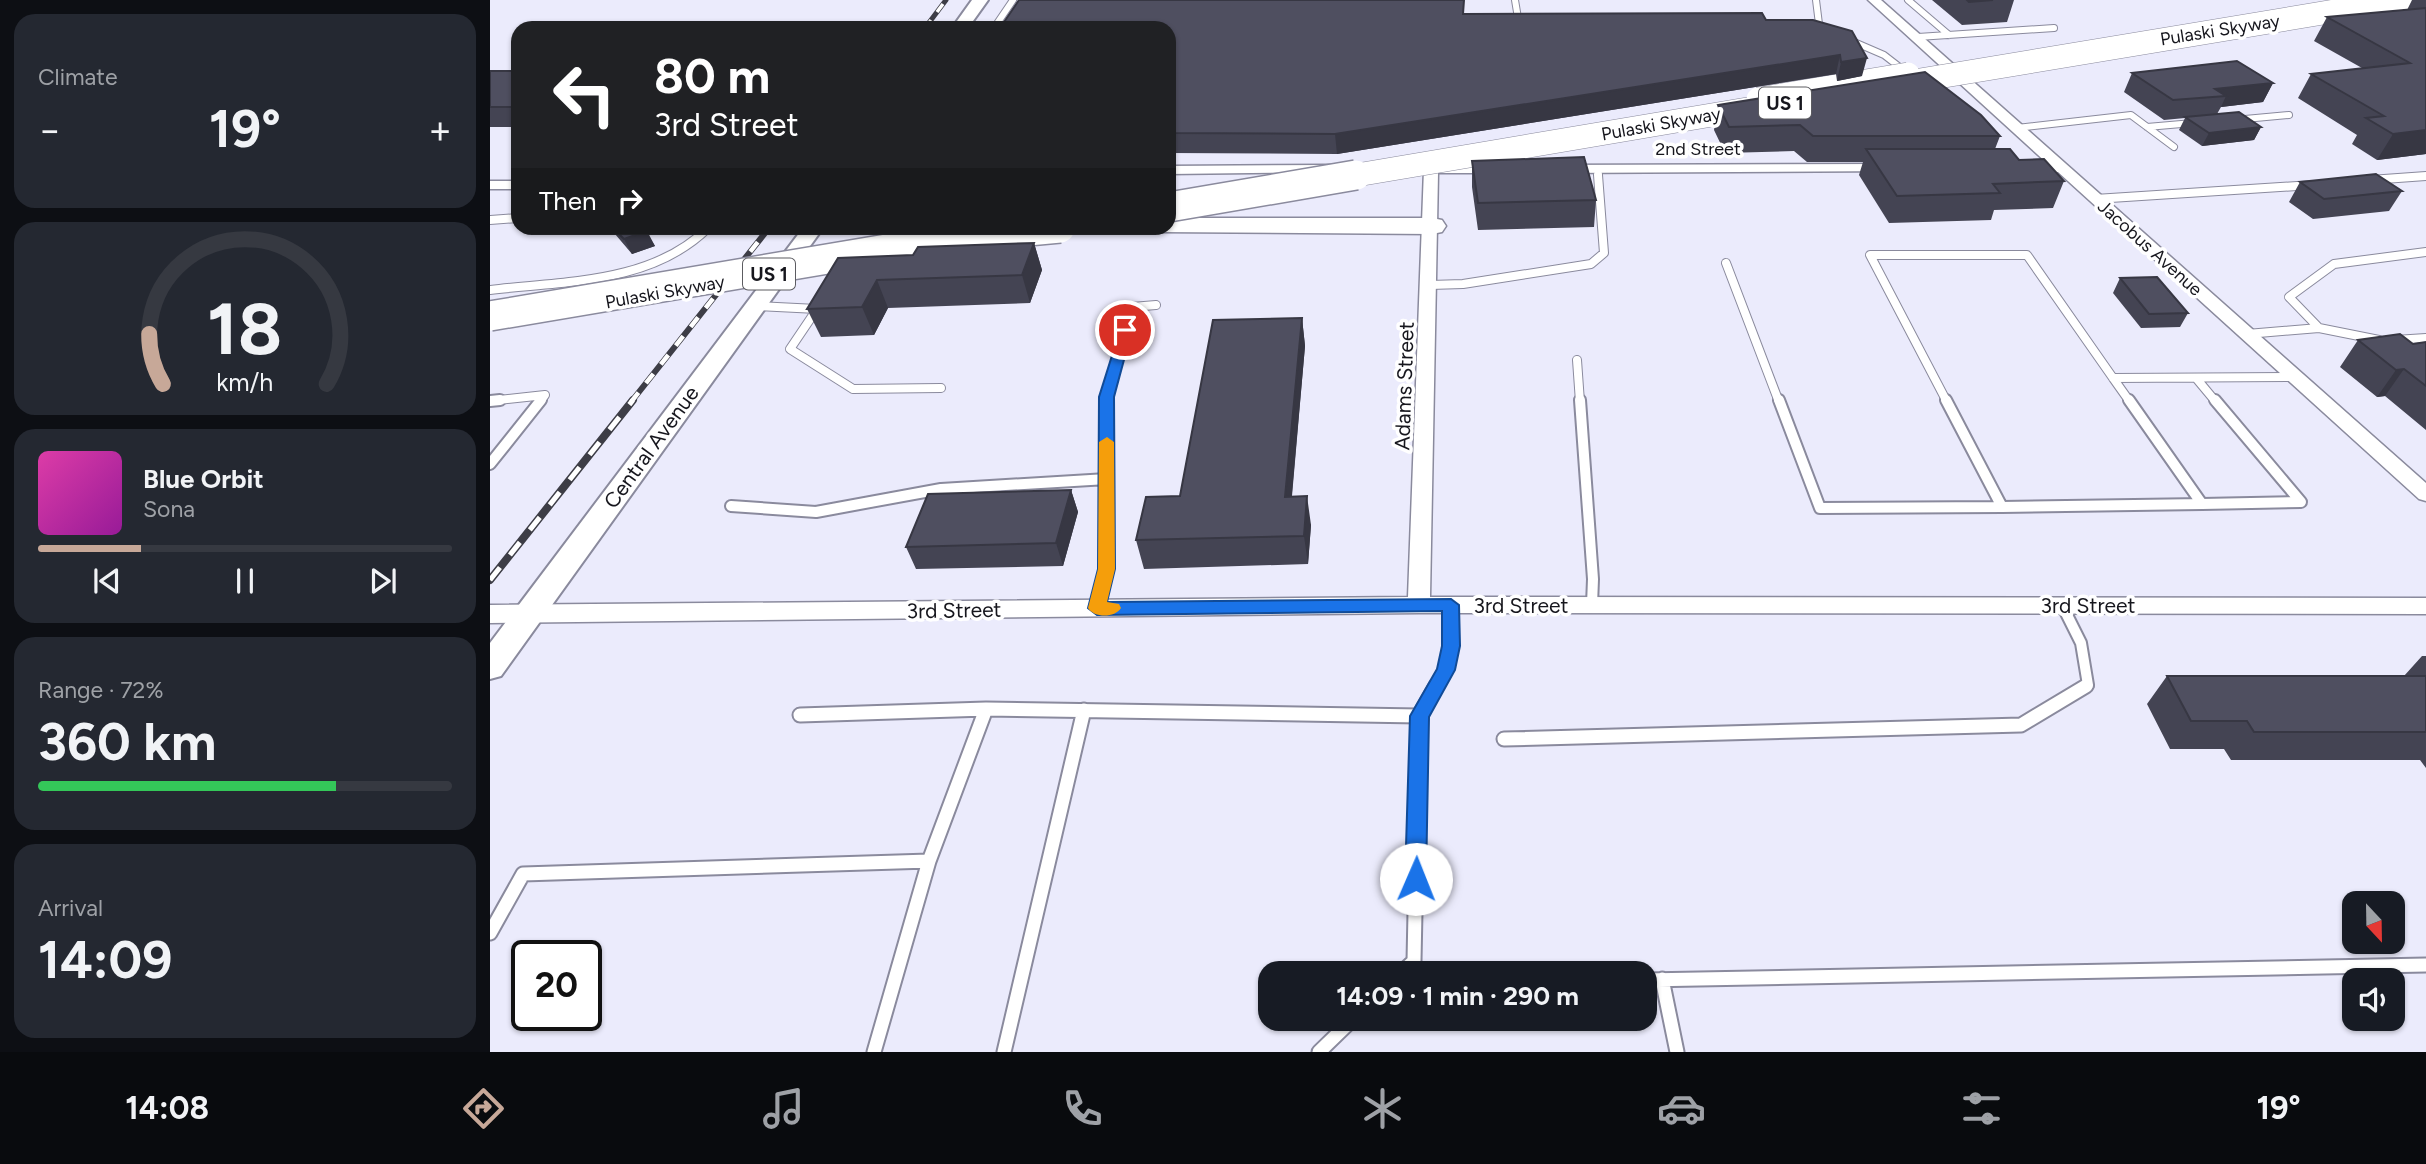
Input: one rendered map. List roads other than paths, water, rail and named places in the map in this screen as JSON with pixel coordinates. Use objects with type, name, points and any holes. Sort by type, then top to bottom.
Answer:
[{"type":"highway","name":"Pulaski Skyway","points":[[1176,196],[2355,0]]},
{"type":"highway","name":"Pulaski Skyway","points":[[1176,219],[2401,0]]},
{"type":"highway","points":[[1176,220],[1432,226]]},
{"type":"highway","name":"Pulaski Skyway","points":[[490,310],[942,235]]},
{"type":"highway","points":[[490,316],[946,239],[987,235]]},
{"type":"highway","name":"Pulaski Skyway","points":[[490,322],[1006,235]]},
{"type":"main road","points":[[965,21],[981,0]]},
{"type":"main road","name":"Central Avenue","points":[[490,667],[808,235]]},
{"type":"street","name":"Jacobus Avenue","points":[[1874,0],[2426,494]]},
{"type":"street","name":"2nd Street","points":[[1543,169],[1906,168]]},
{"type":"street","points":[[2004,168],[2060,168]]},
{"type":"street","name":"Adams Street","points":[[1419,605],[1432,226],[1431,169]]},
{"type":"street","points":[[1176,170],[1515,169]]},
{"type":"street","points":[[490,185],[511,185]]},
{"type":"street","name":"3rd Street","points":[[490,614],[1419,605],[2063,605],[2424,609]]},
{"type":"lane","points":[[999,21],[1013,0]]},
{"type":"lane","points":[[1515,0],[1519,24],[1532,24]]},
{"type":"lane","points":[[1816,0],[1819,24]]},
{"type":"lane","points":[[1908,0],[1949,35]]},
{"type":"lane","points":[[1805,24],[1819,24],[1831,30]]},
{"type":"lane","points":[[1918,37],[2054,28]]},
{"type":"lane","points":[[1843,36],[1884,55],[1919,82]]},
{"type":"lane","points":[[2224,121],[2288,115]]},
{"type":"lane","points":[[2017,128],[2131,116],[2174,147]]},
{"type":"lane","points":[[2147,127],[2199,123]]},
{"type":"lane","points":[[1430,285],[1463,284],[1591,264],[1604,253],[1598,169]]},
{"type":"lane","points":[[2358,181],[2426,176]]},
{"type":"lane","points":[[2095,199],[2317,185]]},
{"type":"lane","points":[[490,220],[511,218]]},
{"type":"lane","points":[[490,290],[622,272],[661,262],[679,253],[701,235]]},
{"type":"lane","points":[[2319,328],[2289,297],[2334,264],[2426,252]]},
{"type":"lane","points":[[2002,507],[1870,255],[2027,256],[2202,504]]},
{"type":"lane","points":[[1726,263],[1820,508],[2301,502],[2196,378]]},
{"type":"lane","points":[[1097,608],[1106,569],[1107,397],[1132,307],[1156,305]]},
{"type":"lane","points":[[755,306],[817,309],[790,349],[853,389],[941,388]]},
{"type":"lane","points":[[2247,334],[2319,328],[2372,340],[2426,338]]},
{"type":"lane","points":[[1577,360],[1593,579],[1592,605]]},
{"type":"lane","points":[[2113,378],[2295,377]]},
{"type":"lane","points":[[490,401],[545,395],[490,464]]},
{"type":"lane","points":[[731,506],[816,512],[941,489],[1107,479]]},
{"type":"lane","points":[[1414,961],[1419,716],[1446,670],[1451,646],[1451,605]]},
{"type":"lane","points":[[1504,739],[2021,724],[2088,685],[2081,643],[2063,605]]},
{"type":"lane","points":[[800,715],[986,709],[1419,716]]},
{"type":"lane","points":[[874,1052],[929,861],[986,709]]},
{"type":"lane","points":[[1004,1052],[1084,710]]},
{"type":"lane","points":[[490,933],[523,874],[929,861]]},
{"type":"lane","points":[[1657,979],[2426,965]]},
{"type":"lane","points":[[1662,979],[1677,1052]]},
{"type":"lane","points":[[1319,1052],[1341,1031]]},
{"type":"railway","points":[[930,21],[946,0]]},
{"type":"railway","points":[[631,402],[763,235]]},
{"type":"railway","points":[[490,580],[633,400]]}]
